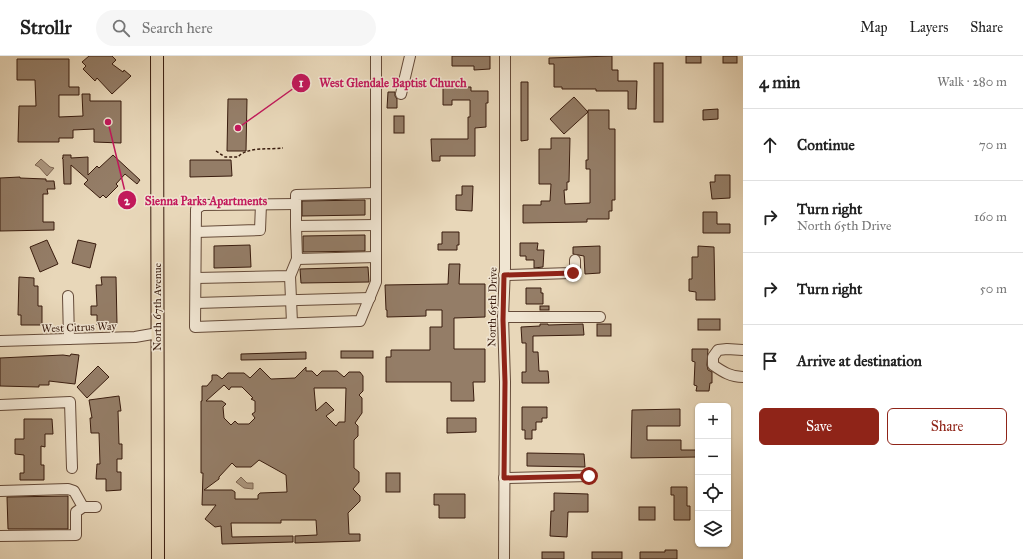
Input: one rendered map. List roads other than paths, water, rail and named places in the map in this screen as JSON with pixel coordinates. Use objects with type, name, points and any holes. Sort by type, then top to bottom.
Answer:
[{"type":"main road","name":"North 67th Avenue","points":[[157,56],[158,559]]},
{"type":"street","points":[[296,204],[202,205],[196,209],[196,327],[360,321],[376,282],[376,56]]},
{"type":"street","points":[[401,94],[410,56]]},
{"type":"street","name":"North 65th Drive","points":[[504,559],[505,382],[503,317],[505,56]]},
{"type":"street","points":[[292,323],[290,276],[297,259],[296,195],[376,193]]},
{"type":"street","points":[[196,232],[260,230],[261,204]]},
{"type":"street","points":[[296,226],[376,225]]},
{"type":"street","points":[[297,259],[376,257]]},
{"type":"street","points":[[504,275],[571,274],[575,268],[575,260]]},
{"type":"street","points":[[196,278],[290,276]]},
{"type":"street","points":[[68,296],[69,339]]},
{"type":"street","points":[[196,303],[370,298]]},
{"type":"street","points":[[503,317],[600,317]]},
{"type":"street","name":"West Citrus Way","points":[[0,341],[135,337],[158,333]]},
{"type":"street","points":[[743,350],[718,350],[712,357],[713,365],[720,370],[733,376],[743,377]]},
{"type":"street","points":[[0,404],[70,402],[72,468]]},
{"type":"street","points":[[504,478],[589,476]]},
{"type":"street","points":[[0,491],[68,489],[74,491],[83,507]]},
{"type":"street","points":[[0,536],[76,535],[76,512],[83,507],[96,507]]},
{"type":"place","name":"Sienna Parks Apartments","points":[[108,122]]},
{"type":"place","name":"West Glendale Baptist Church","points":[[238,128]]}]
